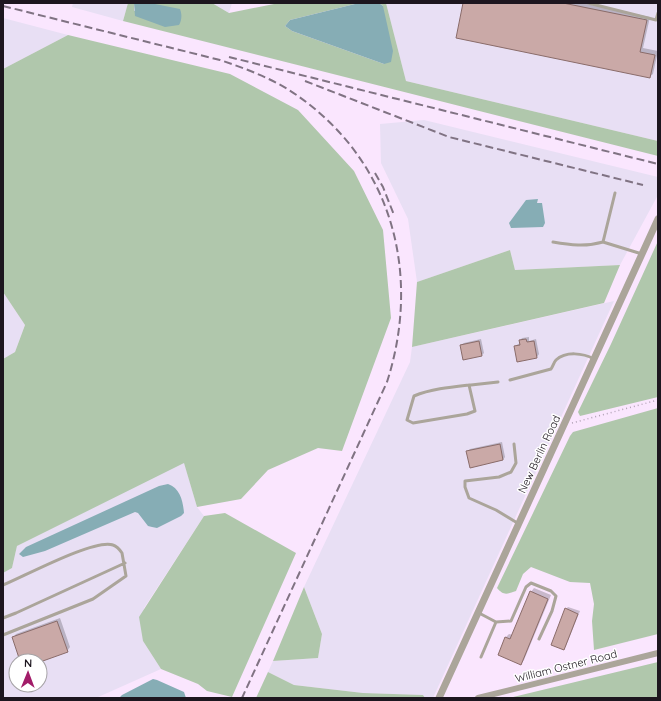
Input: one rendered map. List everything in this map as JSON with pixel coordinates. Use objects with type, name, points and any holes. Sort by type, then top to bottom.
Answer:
[{"type":"street","name":"New Berlin Road","points":[[439,698],[658,219]]},
{"type":"street","name":"William Ostner Road","points":[[478,698],[658,652]]},
{"type":"lane","points":[[588,3],[656,20],[658,13]]},
{"type":"lane","points":[[603,242],[615,193]]},
{"type":"lane","points":[[553,242],[574,245],[603,242],[642,254]]},
{"type":"lane","points":[[510,380],[551,369],[555,361],[563,356],[579,354],[590,356],[594,359]]},
{"type":"lane","points":[[469,385],[475,411],[467,414],[413,423],[407,420],[414,396],[448,388],[469,385],[498,382]]},
{"type":"lane","points":[[514,444],[516,463],[511,472],[499,477],[465,481],[465,487],[470,498],[496,510],[519,524]]},
{"type":"lane","points":[[3,585],[61,558],[99,544],[112,545],[122,553],[125,563],[126,576],[93,599],[3,635]]},
{"type":"lane","points":[[3,618],[125,563]]},
{"type":"lane","points":[[478,612],[496,622],[511,620],[526,588],[531,583],[551,591],[556,596],[552,611],[539,638]]},
{"type":"lane","points":[[481,656],[496,622]]},
{"type":"path","points":[[565,425],[658,400]]},
{"type":"shaded area","points":[[73,3],[128,3],[123,21],[72,7]]},
{"type":"shaded area","points":[[128,3],[134,3],[134,11],[154,3],[212,3],[229,13],[279,3],[359,3],[290,20],[285,26],[292,31],[384,64],[383,6],[379,3],[386,3],[406,81],[658,141],[658,156],[123,21]]},
{"type":"shaded area","points":[[134,3],[154,3],[180,9],[180,23],[179,25],[165,27],[135,16]]},
{"type":"shaded area","points":[[212,3],[232,3],[229,13]]},
{"type":"shaded area","points":[[359,3],[379,3],[383,6],[393,51],[391,62],[384,64],[292,31],[285,26],[290,20]]},
{"type":"shaded area","points":[[386,3],[658,3],[658,141],[406,81]]},
{"type":"shaded area","points":[[3,18],[68,35],[3,69]]},
{"type":"shaded area","points":[[68,35],[230,74],[298,110],[354,171],[383,230],[391,318],[342,451],[318,448],[268,470],[241,499],[197,507],[184,463],[17,546],[12,568],[3,573],[3,359],[15,352],[25,325],[3,292],[3,69]]},
{"type":"shaded area","points":[[424,120],[658,177],[658,195],[620,265],[515,270],[510,250],[417,282],[408,219],[381,163],[380,124]]},
{"type":"shaded area","points":[[538,199],[537,203],[542,203],[545,223],[543,227],[511,228],[509,223],[526,200]]},
{"type":"shaded area","points":[[658,241],[658,397],[580,416],[578,412]]},
{"type":"shaded area","points":[[510,250],[515,270],[620,265],[604,303],[412,347],[417,282]]},
{"type":"shaded area","points":[[3,292],[25,325],[15,352],[3,359]]},
{"type":"shaded area","points":[[614,301],[433,698],[425,698],[423,695],[363,693],[294,685],[268,672],[273,661],[318,658],[322,634],[304,587],[410,362],[412,347]]},
{"type":"shaded area","points":[[658,408],[658,634],[594,650],[592,621],[594,604],[590,583],[570,582],[531,567],[523,574],[516,591],[506,594],[497,588],[573,432]]},
{"type":"shaded area","points":[[184,462],[197,507],[204,516],[144,608],[143,641],[161,669],[96,698],[3,698],[3,573],[12,568],[17,546]]},
{"type":"shaded area","points":[[168,484],[178,492],[182,500],[184,513],[157,528],[148,526],[138,513],[135,512],[45,551],[23,557],[19,554],[26,547],[159,486]]},
{"type":"shaded area","points":[[225,513],[296,553],[232,697],[207,691],[198,684],[161,669],[143,641],[139,617],[204,516]]},
{"type":"shaded area","points":[[304,587],[322,634],[318,658],[273,661]]},
{"type":"shaded area","points":[[658,662],[658,698],[509,698]]},
{"type":"shaded area","points":[[268,672],[294,685],[363,693],[423,695],[425,698],[256,698]]},
{"type":"shaded area","points":[[153,679],[184,692],[186,698],[119,698],[122,695]]},
{"type":"building","points":[[463,3],[563,3],[647,20],[640,52],[655,55],[650,78],[456,38]]},
{"type":"building","points":[[526,339],[527,342],[534,341],[537,358],[517,362],[514,346],[520,345],[519,340]]},
{"type":"building","points":[[479,341],[482,356],[463,360],[460,345]]},
{"type":"building","points":[[500,444],[503,460],[470,468],[466,451]]},
{"type":"building","points":[[530,591],[548,599],[521,665],[498,655],[505,637],[510,639]]},
{"type":"building","points":[[565,608],[578,614],[564,650],[551,645]]},
{"type":"building","points":[[57,621],[68,652],[48,659],[48,653],[17,653],[12,637]]},
{"type":"railway","points":[[3,6],[220,60],[256,73],[281,85],[324,117],[352,147],[374,181],[389,218],[398,258],[401,298],[397,340],[387,382],[242,698]]},
{"type":"railway","points":[[229,57],[658,164]]},
{"type":"railway","points":[[305,81],[449,137],[643,185]]},
{"type":"railway","points":[[375,173],[383,187],[394,215]]}]
